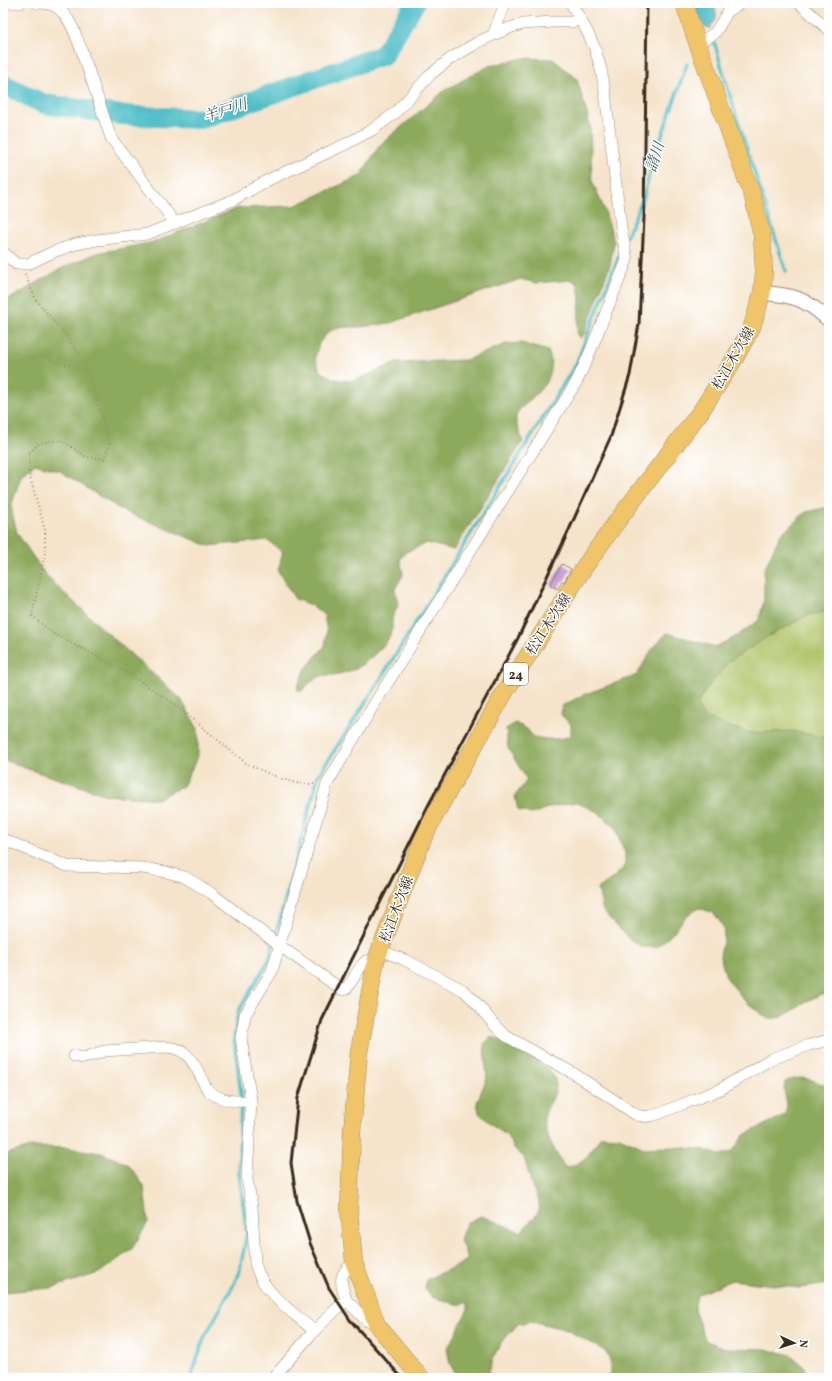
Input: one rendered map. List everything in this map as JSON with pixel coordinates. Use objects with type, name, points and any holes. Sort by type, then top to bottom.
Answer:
[{"type":"main road","name":"松江木次線","points":[[421,1378],[377,1325],[354,1262],[349,1210],[352,1132],[359,1052],[378,955],[424,836],[506,690],[585,566],[701,411],[752,327],[762,293],[764,272],[762,235],[753,197],[684,3]]},
{"type":"street","points":[[7,3],[20,3]]},
{"type":"street","points":[[37,3],[50,4],[60,10],[70,22],[83,55],[111,138],[175,223]]},
{"type":"street","points":[[494,33],[504,3]]},
{"type":"street","points":[[314,1331],[269,1290],[257,1272],[255,1264],[252,1206],[247,1179],[245,1101],[241,1038],[245,1015],[272,971],[275,943],[327,784],[373,706],[577,381],[627,260],[621,227],[605,92],[595,49],[571,3]]},
{"type":"street","points":[[697,42],[715,33],[728,11],[740,3]]},
{"type":"street","points":[[799,3],[829,30]]},
{"type":"street","points":[[3,252],[16,264],[28,264],[53,252],[76,244],[147,234],[233,200],[268,180],[346,144],[372,130],[395,113],[431,74],[450,59],[494,33],[523,24],[573,22],[580,19]]},
{"type":"street","points":[[762,293],[785,294],[798,298],[829,320]]},
{"type":"street","points":[[3,839],[67,866],[143,868],[166,872],[185,878],[211,893],[275,943],[344,990],[352,982],[361,966],[378,955],[404,960],[463,990],[471,996],[498,1029],[506,1036],[573,1073],[634,1114],[640,1116],[653,1116],[721,1089],[769,1060],[809,1045],[829,1040]]},
{"type":"street","points":[[74,1056],[84,1058],[104,1051],[165,1047],[175,1048],[180,1050],[190,1059],[209,1091],[223,1099],[245,1101]]},
{"type":"street","points":[[354,1262],[345,1269],[340,1282],[346,1300],[366,1320],[377,1325]]},
{"type":"street","points":[[273,1378],[314,1331],[346,1300]]},
{"type":"path","points":[[21,264],[36,300],[65,334],[81,357],[88,371],[110,444],[104,460],[86,457],[61,440],[39,443],[29,452],[29,474],[45,530],[46,553],[32,616],[54,634],[126,672],[173,703],[247,764],[279,778],[300,784],[327,784]]},
{"type":"path","points":[[3,362],[39,356],[88,371]]},
{"type":"green space","points":[[524,58],[553,59],[577,79],[590,125],[592,181],[605,211],[614,242],[610,265],[584,334],[580,338],[577,334],[580,298],[578,284],[572,280],[536,283],[521,279],[390,323],[360,327],[344,327],[329,331],[319,343],[315,358],[320,371],[334,379],[348,381],[358,379],[395,363],[466,360],[506,344],[521,343],[548,351],[551,359],[550,374],[547,380],[538,392],[520,409],[517,415],[516,423],[523,441],[454,550],[427,543],[406,552],[400,559],[403,575],[395,589],[398,605],[392,618],[392,631],[386,643],[372,657],[356,669],[335,675],[323,675],[313,680],[302,691],[299,691],[297,688],[306,668],[325,646],[327,632],[324,615],[313,606],[295,599],[278,571],[283,552],[267,540],[209,546],[123,511],[60,471],[35,464],[21,476],[11,507],[17,533],[47,577],[181,699],[198,729],[198,756],[183,786],[157,799],[107,795],[16,765],[3,759],[3,302],[62,268],[97,253],[154,242],[238,208],[294,206],[360,176],[380,145],[445,90],[489,66]]},
{"type":"green space","points":[[829,507],[829,611],[808,615],[767,637],[728,662],[705,691],[697,705],[703,716],[724,725],[751,733],[791,731],[829,738],[829,996],[820,994],[782,1017],[768,1019],[745,1001],[726,977],[720,956],[724,937],[723,926],[714,913],[699,908],[686,916],[673,933],[657,947],[643,947],[629,939],[603,911],[598,889],[614,877],[625,866],[625,853],[615,827],[596,811],[575,802],[550,807],[532,814],[518,810],[515,796],[527,780],[508,748],[506,729],[515,723],[527,729],[533,737],[552,739],[571,736],[571,724],[561,715],[562,706],[583,695],[637,675],[652,649],[667,633],[715,647],[737,636],[759,620],[764,600],[764,570],[780,535],[806,512]]},
{"type":"green space","points":[[829,592],[829,758],[683,729],[690,682]]},
{"type":"green space","points":[[491,1037],[506,1042],[525,1052],[542,1064],[554,1076],[556,1087],[545,1114],[544,1123],[552,1144],[566,1168],[583,1160],[591,1152],[601,1136],[619,1137],[644,1148],[670,1147],[702,1149],[719,1155],[732,1152],[744,1135],[785,1115],[787,1105],[784,1090],[785,1082],[802,1078],[812,1080],[829,1087],[829,1284],[799,1288],[732,1280],[697,1295],[694,1310],[706,1341],[726,1348],[765,1349],[791,1355],[805,1367],[807,1378],[605,1378],[610,1375],[610,1359],[605,1351],[567,1330],[532,1321],[518,1324],[500,1344],[494,1356],[488,1375],[485,1378],[458,1378],[450,1364],[447,1348],[468,1309],[468,1304],[465,1302],[460,1305],[432,1297],[425,1288],[427,1279],[461,1264],[468,1259],[460,1240],[466,1223],[481,1216],[521,1232],[538,1213],[539,1201],[532,1186],[524,1157],[514,1148],[506,1134],[491,1124],[479,1113],[477,1102],[487,1078],[484,1044]]},
{"type":"green space","points":[[31,1147],[68,1148],[101,1153],[128,1164],[144,1186],[148,1222],[132,1249],[99,1273],[51,1288],[3,1292],[3,1155]]},
{"type":"water","points":[[695,3],[715,3],[716,18],[714,23],[711,24],[711,28],[707,27],[701,22]]},
{"type":"building","points":[[562,564],[571,569],[564,582],[562,581],[558,589],[550,585]]},
{"type":"waterway","name":"羊戸川","points":[[3,84],[44,104],[121,115],[200,119],[383,55],[415,3]]},
{"type":"waterway","points":[[714,41],[786,271]]},
{"type":"waterway","name":"請川","points":[[626,237],[643,199],[652,164],[687,64]]},
{"type":"waterway","points":[[191,1378],[204,1338],[234,1284],[240,1269],[247,1234],[239,1172],[241,1093],[234,1039],[238,1012],[269,960],[318,776],[380,680],[576,364],[622,248]]},
{"type":"railway","points":[[402,1378],[350,1320],[329,1288],[310,1243],[297,1201],[291,1163],[298,1098],[322,1020],[429,804],[518,638],[611,436],[630,375],[639,324],[644,217],[647,3]]}]
